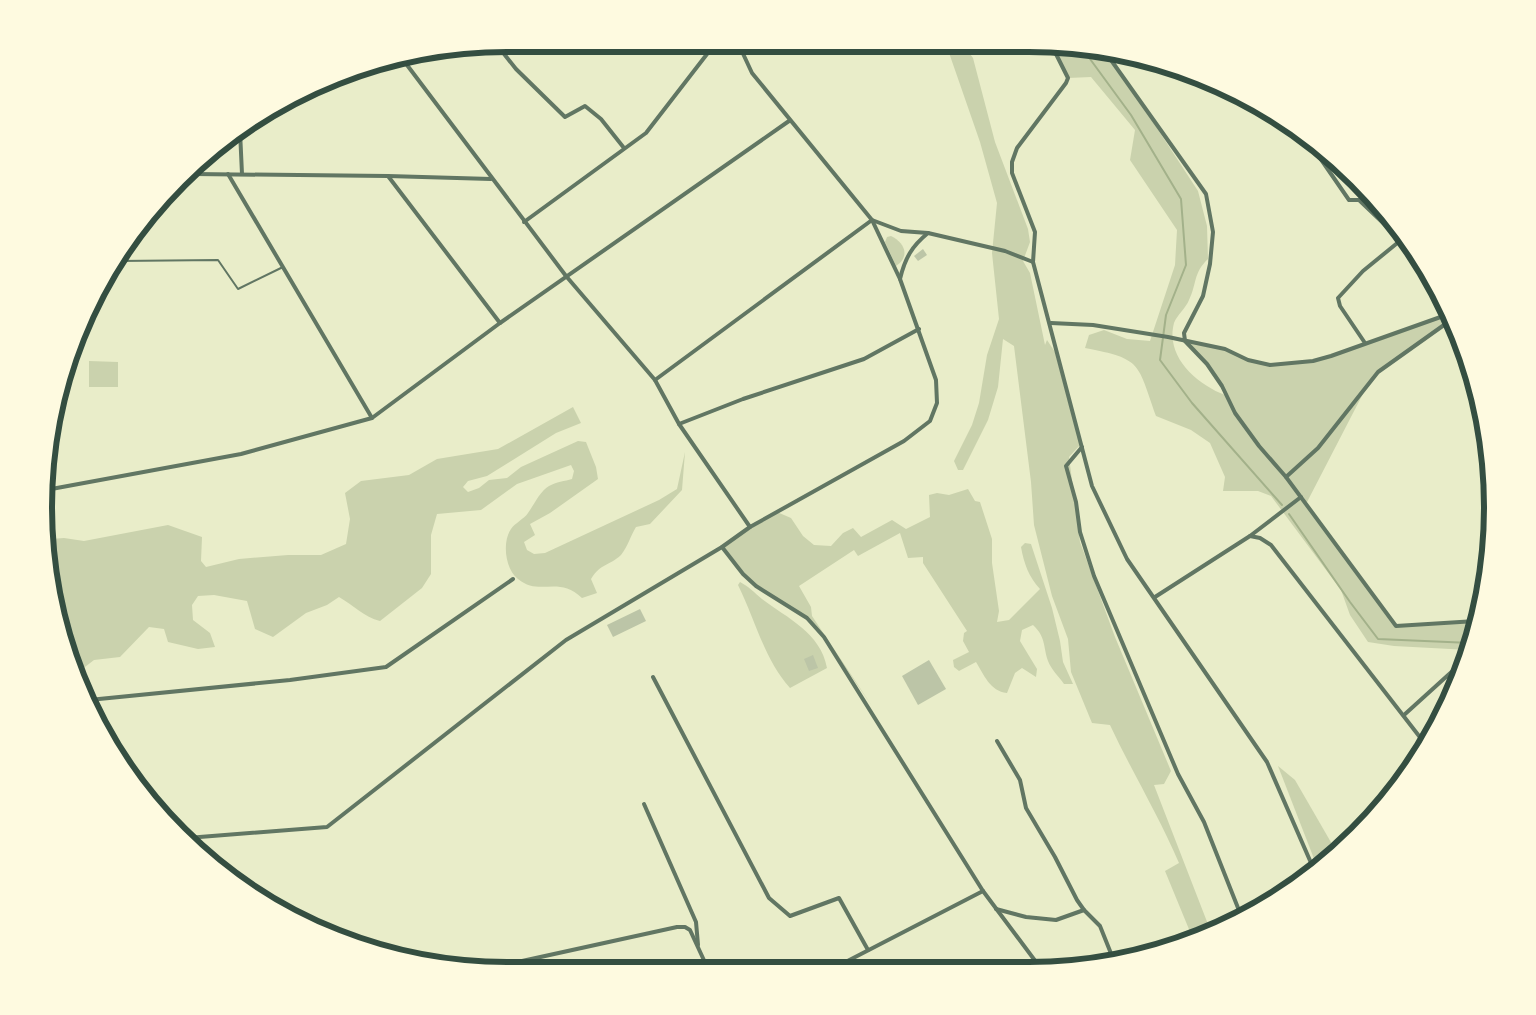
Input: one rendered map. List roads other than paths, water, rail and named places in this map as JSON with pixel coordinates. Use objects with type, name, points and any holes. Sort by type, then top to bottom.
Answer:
[{"type":"street","points":[[503,52],[516,69],[565,117],[585,106],[601,119],[624,148]]},
{"type":"street","points":[[524,222],[646,133],[707,52]]},
{"type":"street","points":[[194,837],[327,827],[566,640],[722,547],[750,527],[904,441],[930,422],[937,403],[936,380],[900,278],[872,220],[789,121],[752,72],[742,52]]},
{"type":"street","points":[[1055,53],[1068,78],[1017,148],[1012,162],[1012,173],[1035,232],[1033,262],[1051,323],[1092,486],[1128,559],[1267,762],[1311,863]]},
{"type":"street","points":[[1114,61],[1206,194],[1211,211],[1214,232],[1207,278],[1200,303],[1184,333],[1185,340],[1207,364],[1222,386],[1234,413],[1286,477],[1396,626],[1469,621]]},
{"type":"street","points":[[406,64],[491,179],[566,276],[654,380],[678,424],[750,527]]},
{"type":"street","points":[[53,489],[232,455],[372,418],[566,276],[789,121]]},
{"type":"street","points":[[240,140],[242,174]]},
{"type":"street","points":[[1320,159],[1349,200],[1359,200],[1383,222]]},
{"type":"street","points":[[198,174],[491,179]]},
{"type":"street","points":[[228,174],[372,418]]},
{"type":"street","points":[[388,176],[500,324]]},
{"type":"street","points":[[872,220],[901,231],[928,233],[1005,252],[1033,262]]},
{"type":"street","points":[[654,380],[872,220]]},
{"type":"street","points":[[900,278],[907,256],[914,245],[928,233]]},
{"type":"street","points":[[1365,343],[1340,306],[1338,298],[1363,271],[1398,243]]},
{"type":"street","points":[[1051,323],[1094,325],[1159,335],[1225,349],[1248,360],[1270,365],[1313,361],[1442,317]]},
{"type":"street","points":[[1286,477],[1318,448],[1378,372],[1445,324]]},
{"type":"street","points":[[678,424],[743,399],[864,359],[919,329]]},
{"type":"street","points":[[1082,447],[1066,466],[1076,502],[1080,532],[1088,558],[1152,715],[1178,774],[1204,822],[1239,911]]},
{"type":"street","points":[[1155,596],[1250,536],[1301,497]]},
{"type":"street","points":[[1250,536],[1260,538],[1271,546],[1421,738]]},
{"type":"street","points":[[722,547],[742,574],[756,586],[807,618],[824,637],[983,891],[1036,962]]},
{"type":"street","points":[[95,700],[290,680],[386,667],[513,579]]},
{"type":"street","points":[[1404,715],[1453,670]]},
{"type":"street","points":[[653,677],[769,898],[790,916],[839,898],[868,950]]},
{"type":"street","points":[[997,741],[1020,780],[1026,808],[1084,910],[1100,926],[1112,955]]},
{"type":"street","points":[[644,804],[696,922],[698,948]]},
{"type":"street","points":[[845,962],[983,891]]},
{"type":"street","points":[[996,908],[1026,917],[1056,920],[1084,910]]},
{"type":"street","points":[[522,962],[677,927],[686,927],[690,930],[705,962]]},
{"type":"lane","points":[[125,261],[218,260],[238,288],[283,267]]},
{"type":"waterway","points":[[1088,56],[1131,115],[1181,199],[1186,265],[1166,315],[1160,360],[1192,403],[1282,505]]},
{"type":"waterway","points":[[1289,514],[1378,639],[1463,643]]}]
